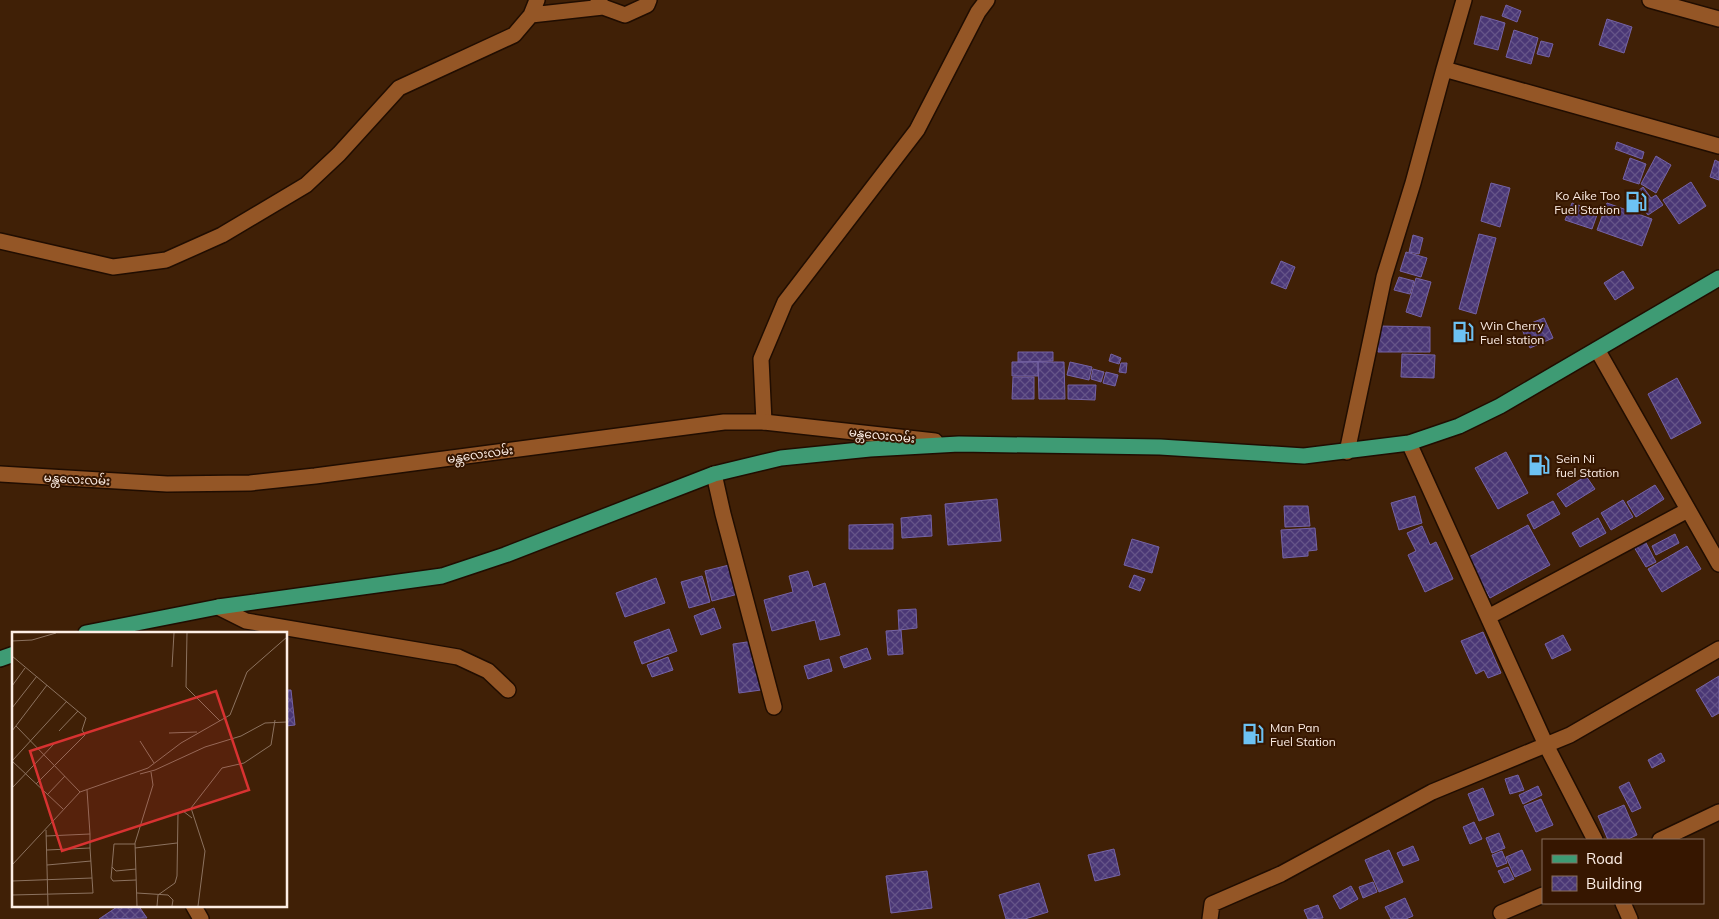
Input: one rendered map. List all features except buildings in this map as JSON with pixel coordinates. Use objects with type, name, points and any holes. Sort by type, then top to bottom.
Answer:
[{"type":"main road","points":[[91,632],[218,607],[442,576],[505,554],[714,474],[781,458],[870,449],[959,444],[1160,447],[1304,456],[1409,443],[1459,426],[1598,351],[1719,278]]},
{"type":"main road","points":[[0,659],[12,655]]},
{"type":"street","points":[[0,241],[113,266],[166,260],[222,235],[306,185],[339,154],[399,88],[514,34],[531,15],[537,0]]},
{"type":"street","points":[[531,15],[600,4],[625,15],[647,5],[649,0]]},
{"type":"street","points":[[764,422],[761,359],[785,302],[918,130],[978,12],[987,0]]},
{"type":"street","points":[[1347,452],[1384,277],[1414,183],[1464,0]]},
{"type":"street","points":[[1650,0],[1719,19]]},
{"type":"street","points":[[1444,69],[1719,146]]},
{"type":"street","points":[[1598,351],[1719,564]]},
{"type":"street","name":"မန္တလေးလမ်း","points":[[0,474],[167,484],[250,483],[724,422],[764,422],[959,444]]},
{"type":"street","points":[[1409,443],[1546,745],[1594,839]]},
{"type":"street","points":[[714,474],[774,706]]},
{"type":"street","points":[[1488,617],[1688,510]]},
{"type":"street","points":[[218,607],[246,621],[458,657],[488,671],[508,690]]},
{"type":"street","points":[[1210,919],[1212,904],[1281,874],[1432,792],[1570,735],[1719,649]]},
{"type":"street","points":[[1662,839],[1719,812]]},
{"type":"street","points":[[1501,913],[1542,895]]},
{"type":"street","points":[[1624,904],[1630,919]]},
{"type":"street","points":[[194,906],[200,919]]},
{"type":"place","name":"Ko Aike Too Fuel Station","points":[[1636,202]]},
{"type":"place","name":"Win Cherry Fuel station","points":[[1463,332]]},
{"type":"place","name":"Sein Ni fuel Station","points":[[1539,465]]},
{"type":"place","name":"Man Pan Fuel Station","points":[[1253,734]]}]
